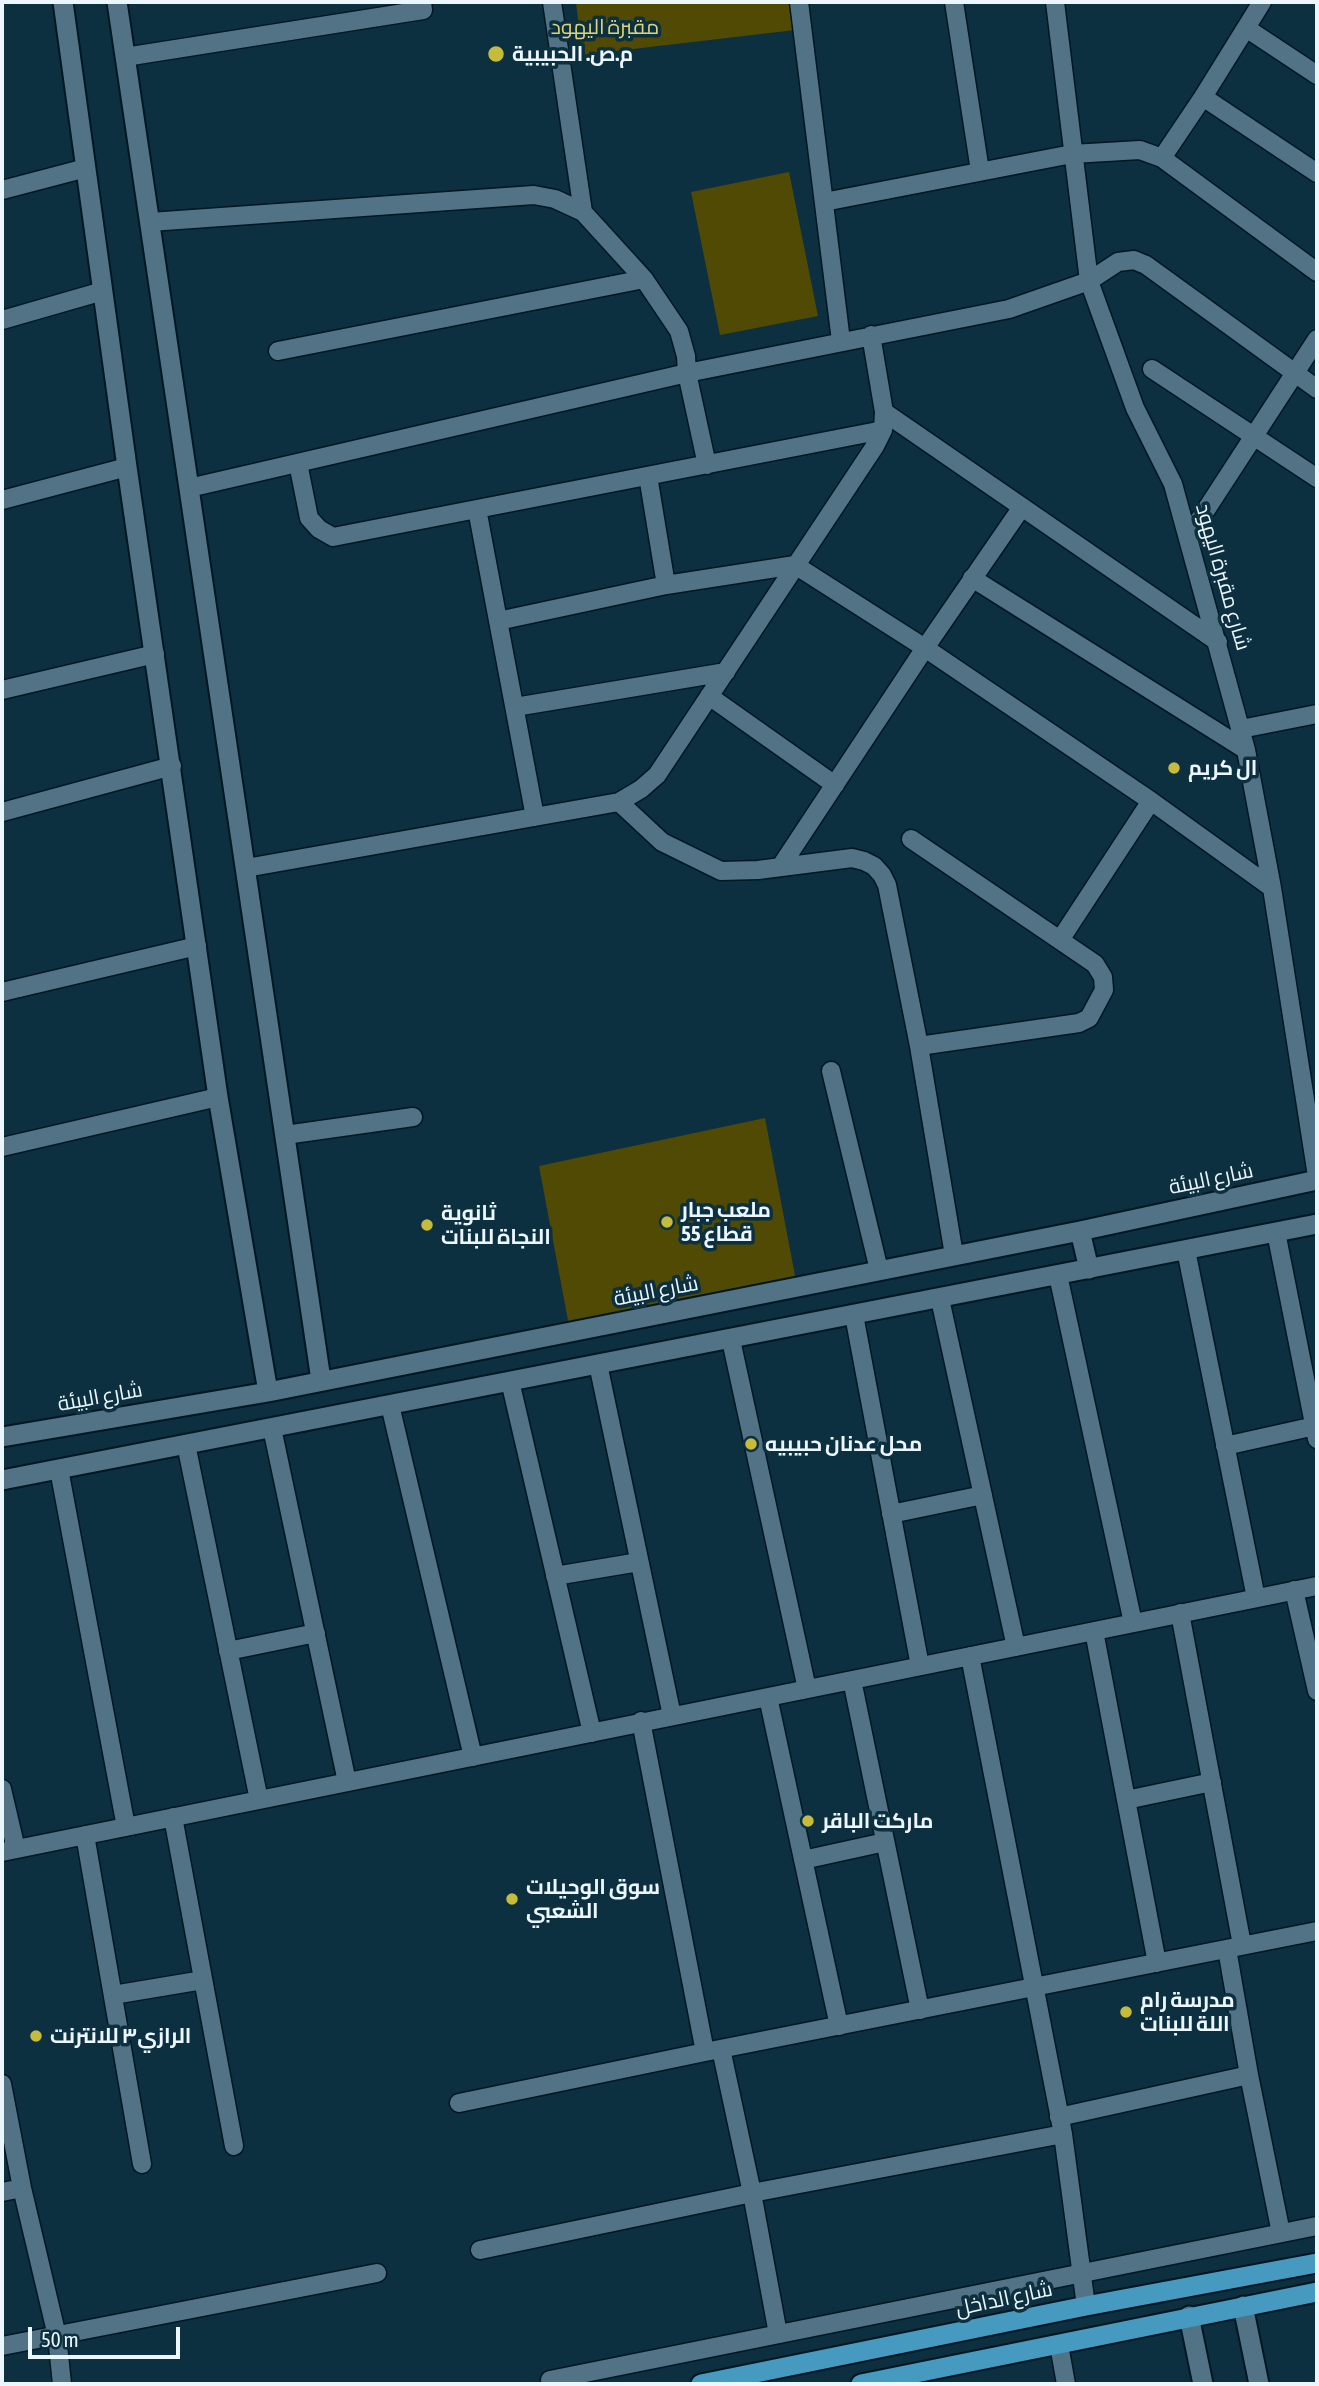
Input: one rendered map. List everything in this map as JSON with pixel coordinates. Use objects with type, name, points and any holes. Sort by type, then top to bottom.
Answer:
[{"type":"main road","name":"شارع الداخل","points":[[701,2384],[1086,2306],[1317,2263]]},
{"type":"main road","points":[[861,2384],[941,2376],[1059,2345],[1189,2316],[1317,2292]]},
{"type":"street","points":[[63,2],[218,1097],[268,1392]]},
{"type":"street","points":[[117,2],[321,1380]]},
{"type":"street","points":[[125,57],[423,10],[422,2]]},
{"type":"street","points":[[552,2],[583,212]]},
{"type":"street","points":[[799,2],[841,341]]},
{"type":"street","points":[[954,2],[980,171]]},
{"type":"street","name":"شارع مقبرة اليهود","points":[[1055,2],[1088,281],[1135,408],[1173,484],[1241,729],[1272,888],[1317,1178]]},
{"type":"street","points":[[1162,158],[1262,2]]},
{"type":"street","points":[[1246,29],[1317,75]]},
{"type":"street","points":[[1203,97],[1317,173]]},
{"type":"street","points":[[824,202],[1072,154],[1140,150],[1162,158],[1317,272]]},
{"type":"street","points":[[2,190],[86,168]]},
{"type":"street","points":[[150,222],[534,195],[555,199],[583,212],[644,279],[679,331],[707,465]]},
{"type":"street","points":[[189,488],[687,373],[1009,309],[1088,281],[1118,262],[1134,260],[1146,265],[1317,389]]},
{"type":"street","points":[[278,351],[644,279]]},
{"type":"street","points":[[2,320],[103,291]]},
{"type":"street","points":[[246,868],[619,802],[657,775],[875,446],[883,421],[871,335]]},
{"type":"street","points":[[1189,536],[1317,339]]},
{"type":"street","points":[[1152,369],[1317,478]]},
{"type":"street","points":[[298,463],[309,518],[319,529],[334,537],[707,465],[883,421],[1022,508],[1218,642]]},
{"type":"street","points":[[2,500],[127,467]]},
{"type":"street","points":[[648,476],[666,585]]},
{"type":"street","points":[[780,866],[972,578],[1022,508]]},
{"type":"street","points":[[477,509],[535,817]]},
{"type":"street","points":[[498,621],[666,585],[796,565],[925,648],[1151,801],[1272,888]]},
{"type":"street","points":[[972,578],[1246,750]]},
{"type":"street","points":[[2,690],[155,654]]},
{"type":"street","points":[[515,707],[726,672]]},
{"type":"street","points":[[709,696],[835,785]]},
{"type":"street","points":[[1241,729],[1317,715]]},
{"type":"street","points":[[2,812],[172,766]]},
{"type":"street","points":[[1060,940],[1151,801]]},
{"type":"street","points":[[619,802],[662,842],[721,871],[852,858],[874,866],[882,875],[887,885],[919,1046],[954,1255]]},
{"type":"street","points":[[911,839],[1096,964],[1103,977],[1104,990],[1089,1018],[1079,1023],[919,1046]]},
{"type":"street","points":[[2,992],[197,946]]},
{"type":"street","points":[[831,1071],[879,1270]]},
{"type":"street","points":[[2,1147],[218,1097]]},
{"type":"street","points":[[285,1135],[413,1117]]},
{"type":"street","name":"شارع البيئة","points":[[2,1437],[268,1392],[1080,1231],[1317,1178]]},
{"type":"street","points":[[2,1480],[1317,1224]]},
{"type":"street","points":[[1080,1231],[1089,1269]]},
{"type":"street","points":[[1225,1446],[1316,1433],[1276,1233]]},
{"type":"street","points":[[1186,1250],[1256,1598]]},
{"type":"street","points":[[1058,1275],[1133,1623]]},
{"type":"street","points":[[940,1299],[1016,1647]]},
{"type":"street","points":[[854,1315],[920,1666]]},
{"type":"street","points":[[730,1340],[807,1689]]},
{"type":"street","points":[[598,1364],[672,1716]]},
{"type":"street","points":[[510,1381],[592,1732]]},
{"type":"street","points":[[390,1405],[473,1757]]},
{"type":"street","points":[[272,1428],[347,1782]]},
{"type":"street","points":[[186,1444],[259,1800]]},
{"type":"street","points":[[60,1469],[126,1827]]},
{"type":"street","points":[[891,1514],[983,1495]]},
{"type":"street","points":[[555,1576],[639,1562]]},
{"type":"street","points":[[2,1789],[9,1851],[1317,1586]]},
{"type":"street","points":[[1294,1590],[1317,1691]]},
{"type":"street","points":[[1180,1613],[1212,1782],[1235,1947],[1249,2075],[1281,2233]]},
{"type":"street","points":[[1094,1631],[1157,1962]]},
{"type":"street","points":[[228,1651],[316,1633]]},
{"type":"street","points":[[970,1656],[1061,2125],[1086,2306]]},
{"type":"street","points":[[852,1680],[920,2010]]},
{"type":"street","points":[[768,1697],[839,2026]]},
{"type":"street","points":[[641,1721],[713,2050],[752,2193],[778,2334]]},
{"type":"street","points":[[1126,1800],[1212,1782]]},
{"type":"street","points":[[173,1817],[234,2146]]},
{"type":"street","points":[[85,1835],[142,2164]]},
{"type":"street","points":[[803,1860],[886,1842]]},
{"type":"street","points":[[459,2103],[1317,1931]]},
{"type":"street","points":[[113,1995],[203,1980]]},
{"type":"street","points":[[480,2250],[1061,2125],[1249,2075]]},
{"type":"street","points":[[2,2084],[22,2188],[57,2336],[62,2384]]},
{"type":"street","points":[[2,2192],[22,2188]]},
{"type":"street","points":[[550,2380],[1317,2226]]},
{"type":"street","points":[[2,2346],[377,2273]]},
{"type":"street","points":[[1243,2306],[1259,2384]]},
{"type":"street","points":[[1189,2316],[1203,2384]]},
{"type":"street","points":[[1059,2345],[1066,2384]]},
{"type":"green space","name":"مقبرة اليهود","points":[[576,2],[792,2],[795,30],[582,55]]},
{"type":"green space","points":[[789,172],[818,316],[720,335],[691,192]]},
{"type":"green space","points":[[765,1118],[797,1286],[570,1331],[539,1166]]},
{"type":"place","name":"م.ص. الحبيبية","points":[[496,54]]},
{"type":"place","name":"ال كريم","points":[[1174,768]]},
{"type":"place","name":"ملعب جبار قطاع 55","points":[[667,1222]]},
{"type":"place","name":"ثانوية النجاة للبنات","points":[[427,1225]]},
{"type":"place","name":"محل عدنان حبيبيه","points":[[751,1444]]},
{"type":"place","name":"ماركت الباقر","points":[[808,1821]]},
{"type":"place","name":"سوق الوحيلات الشعبي","points":[[512,1899]]},
{"type":"place","name":"مدرسة رام اللة للبنات","points":[[1126,2012]]},
{"type":"place","name":"الرازي٣ للانترنت","points":[[36,2036]]}]
